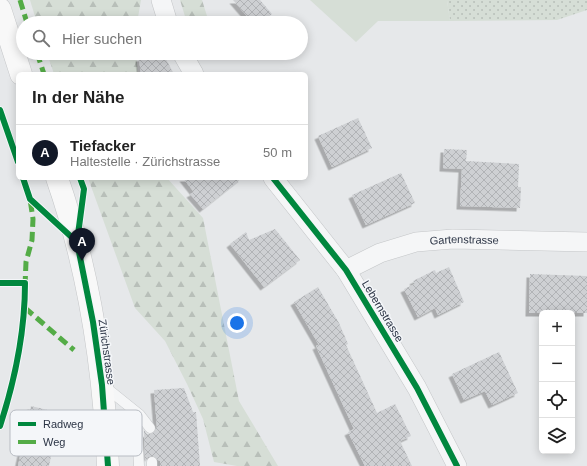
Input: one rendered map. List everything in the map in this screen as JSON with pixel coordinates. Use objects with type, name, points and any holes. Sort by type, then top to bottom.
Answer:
[{"type":"main road","points":[[0,8],[6,47],[21,72]]},
{"type":"main road","name":"Zürichstrasse","points":[[59,180],[82,261],[102,385],[104,410]]},
{"type":"main road","name":"Zürichstrasse","points":[[107,456],[108,466]]},
{"type":"street","points":[[161,0],[166,16]]},
{"type":"street","points":[[186,60],[193,72]]},
{"type":"street","name":"Lebernstrasse","points":[[275,180],[346,270],[417,388],[457,466]]},
{"type":"street","name":"Gartenstrasse","points":[[346,270],[380,253],[416,242],[453,239],[587,242]]},
{"type":"lane","points":[[102,385],[131,409]]},
{"type":"lane","points":[[142,417],[150,428]]},
{"type":"lane","points":[[138,456],[139,466]]},
{"type":"green space","points":[[30,0],[141,0],[138,16],[35,16]]},
{"type":"green space","points":[[180,0],[202,0],[207,16],[185,16]]},
{"type":"green space","points":[[310,0],[447,0],[450,21],[378,21],[356,42]]},
{"type":"green space","points":[[447,0],[587,0],[587,10],[557,20],[450,21]]},
{"type":"green space","points":[[49,60],[137,60],[138,72],[53,72]]},
{"type":"green space","points":[[89,180],[169,180],[203,218],[239,401],[278,466],[237,466],[214,462],[203,419],[165,341],[135,308]]},
{"type":"building","points":[[233,0],[260,0],[272,14],[270,16],[247,16]]},
{"type":"building","points":[[139,60],[166,60],[173,72],[141,72]]},
{"type":"building","points":[[358,118],[372,148],[332,167],[318,136]]},
{"type":"building","points":[[444,149],[467,150],[466,161],[519,164],[518,187],[521,187],[520,208],[460,206],[462,169],[443,168]]},
{"type":"building","points":[[401,173],[415,203],[366,225],[352,195]]},
{"type":"building","points":[[185,180],[239,180],[203,209],[190,194],[194,192]]},
{"type":"building","points":[[275,229],[300,260],[264,287],[230,244],[246,232],[249,240]]},
{"type":"building","points":[[449,267],[464,302],[438,315],[435,308],[418,317],[404,289],[415,284],[413,281],[435,270],[436,273]]},
{"type":"building","points":[[530,274],[587,276],[587,313],[575,313],[575,310],[539,310],[539,313],[529,313]]},
{"type":"building","points":[[318,287],[339,323],[348,344],[346,345],[377,413],[395,404],[411,436],[400,441],[412,466],[365,466],[348,432],[354,429],[316,346],[319,345],[294,302]]},
{"type":"building","points":[[499,352],[518,393],[492,405],[485,391],[464,400],[452,374]]},
{"type":"building","points":[[184,388],[193,412],[196,412],[200,466],[160,466],[160,461],[152,456],[148,457],[145,462],[144,430],[147,434],[151,434],[157,427],[154,390]]},
{"type":"building","points":[[31,406],[48,410],[30,410]]},
{"type":"building","points":[[20,456],[51,456],[49,466],[18,466]]},
{"type":"marked path","points":[[20,0],[25,16]]},
{"type":"marked path","points":[[39,60],[43,72]]},
{"type":"marked path","points":[[25,286],[26,262],[32,240],[33,219],[30,199]]},
{"type":"marked path","points":[[25,308],[74,350]]},
{"type":"cycle path","points":[[0,110],[16,156]]},
{"type":"cycle path","points":[[24,180],[30,199],[77,242]]},
{"type":"cycle path","points":[[81,180],[84,189],[77,242],[93,322],[102,385],[104,410]]},
{"type":"cycle path","points":[[275,180],[346,270],[417,388],[457,466]]},
{"type":"cycle path","points":[[0,283],[25,283],[25,301],[18,356],[15,373],[0,426]]},
{"type":"cycle path","points":[[107,456],[108,466]]},
{"type":"place","name":"Tiefacker","points":[[82,261]]}]
